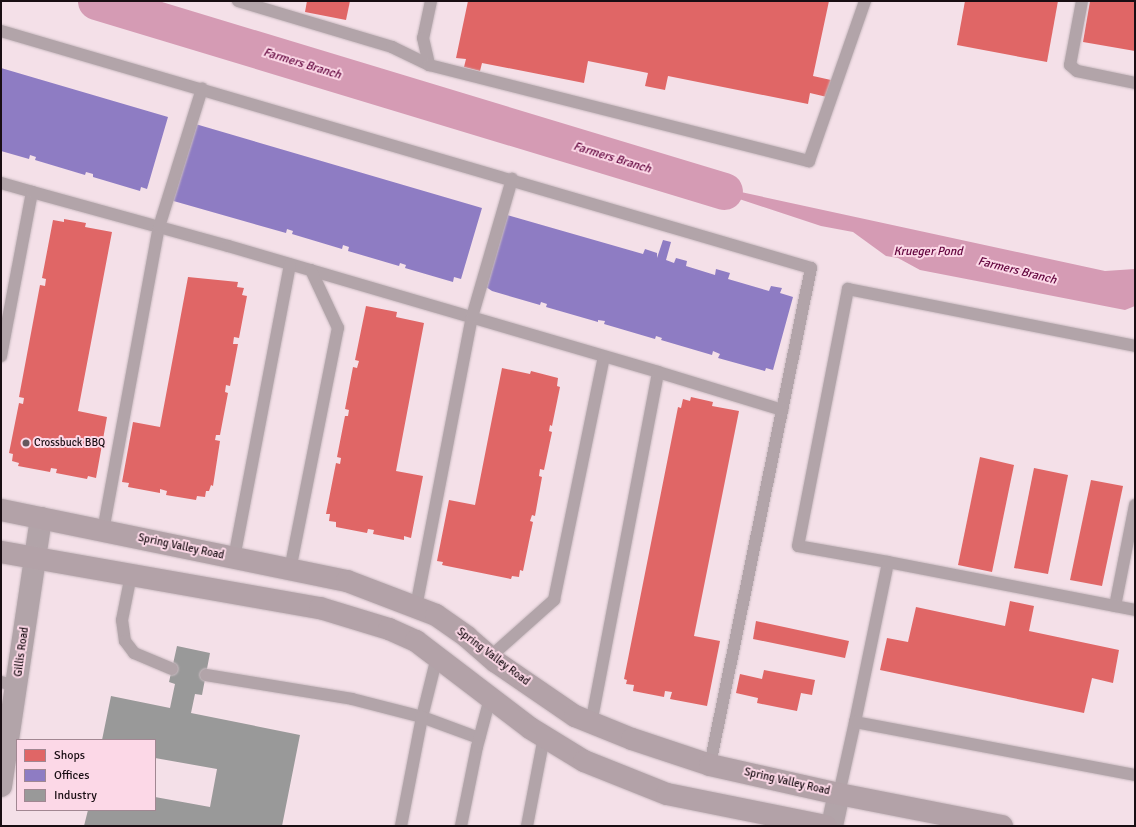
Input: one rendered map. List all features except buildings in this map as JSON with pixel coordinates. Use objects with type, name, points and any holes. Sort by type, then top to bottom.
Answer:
[{"type":"main road","name":"Spring Valley Road","points":[[1,510],[347,581],[436,615],[490,657],[575,716],[591,724],[710,765],[839,794],[1002,826]]},
{"type":"main road","points":[[1,552],[320,608],[389,629],[416,641],[544,737],[584,761],[667,794],[826,826]]},
{"type":"street","name":"Gillis Road","points":[[2,773],[9,684],[35,558],[41,518]]},
{"type":"street","points":[[832,826],[839,794]]},
{"type":"lane","points":[[238,1],[392,48],[429,65],[809,161],[865,1]]},
{"type":"lane","points":[[429,65],[424,38],[431,1]]},
{"type":"lane","points":[[1082,1],[1070,66],[1077,71],[1135,83]]},
{"type":"lane","points":[[1,31],[512,179],[811,268],[710,765]]},
{"type":"lane","points":[[103,531],[159,227],[202,89]]},
{"type":"lane","points":[[416,607],[472,317],[512,179]]},
{"type":"lane","points":[[1,183],[311,270],[782,410]]},
{"type":"lane","points":[[1,356],[32,192]]},
{"type":"lane","points":[[234,558],[290,264]]},
{"type":"lane","points":[[290,570],[338,328],[311,270]]},
{"type":"lane","points":[[1135,346],[848,289],[798,546],[1135,610]]},
{"type":"lane","points":[[490,657],[554,600],[604,357]]},
{"type":"lane","points":[[591,724],[658,372]]},
{"type":"lane","points":[[1115,606],[1135,505]]},
{"type":"lane","points":[[839,794],[888,562]]},
{"type":"lane","points":[[131,575],[122,620],[125,641],[134,653],[172,669]]},
{"type":"lane","points":[[402,826],[422,717],[437,657]]},
{"type":"lane","points":[[206,675],[352,699],[422,717],[479,738]]},
{"type":"lane","points":[[461,826],[479,738],[490,698]]},
{"type":"lane","points":[[855,722],[1135,775]]},
{"type":"lane","points":[[527,825],[544,737]]},
{"type":"water","name":"Krueger Pond","points":[[676,178],[1105,271],[1135,269],[1135,306],[1125,310],[920,270],[898,258],[886,256],[853,232],[821,226]]},
{"type":"waterway","name":"Farmers Branch","points":[[96,1],[724,191]]},
{"type":"place","name":"Crossbuck BBQ","points":[[26,443]]}]
